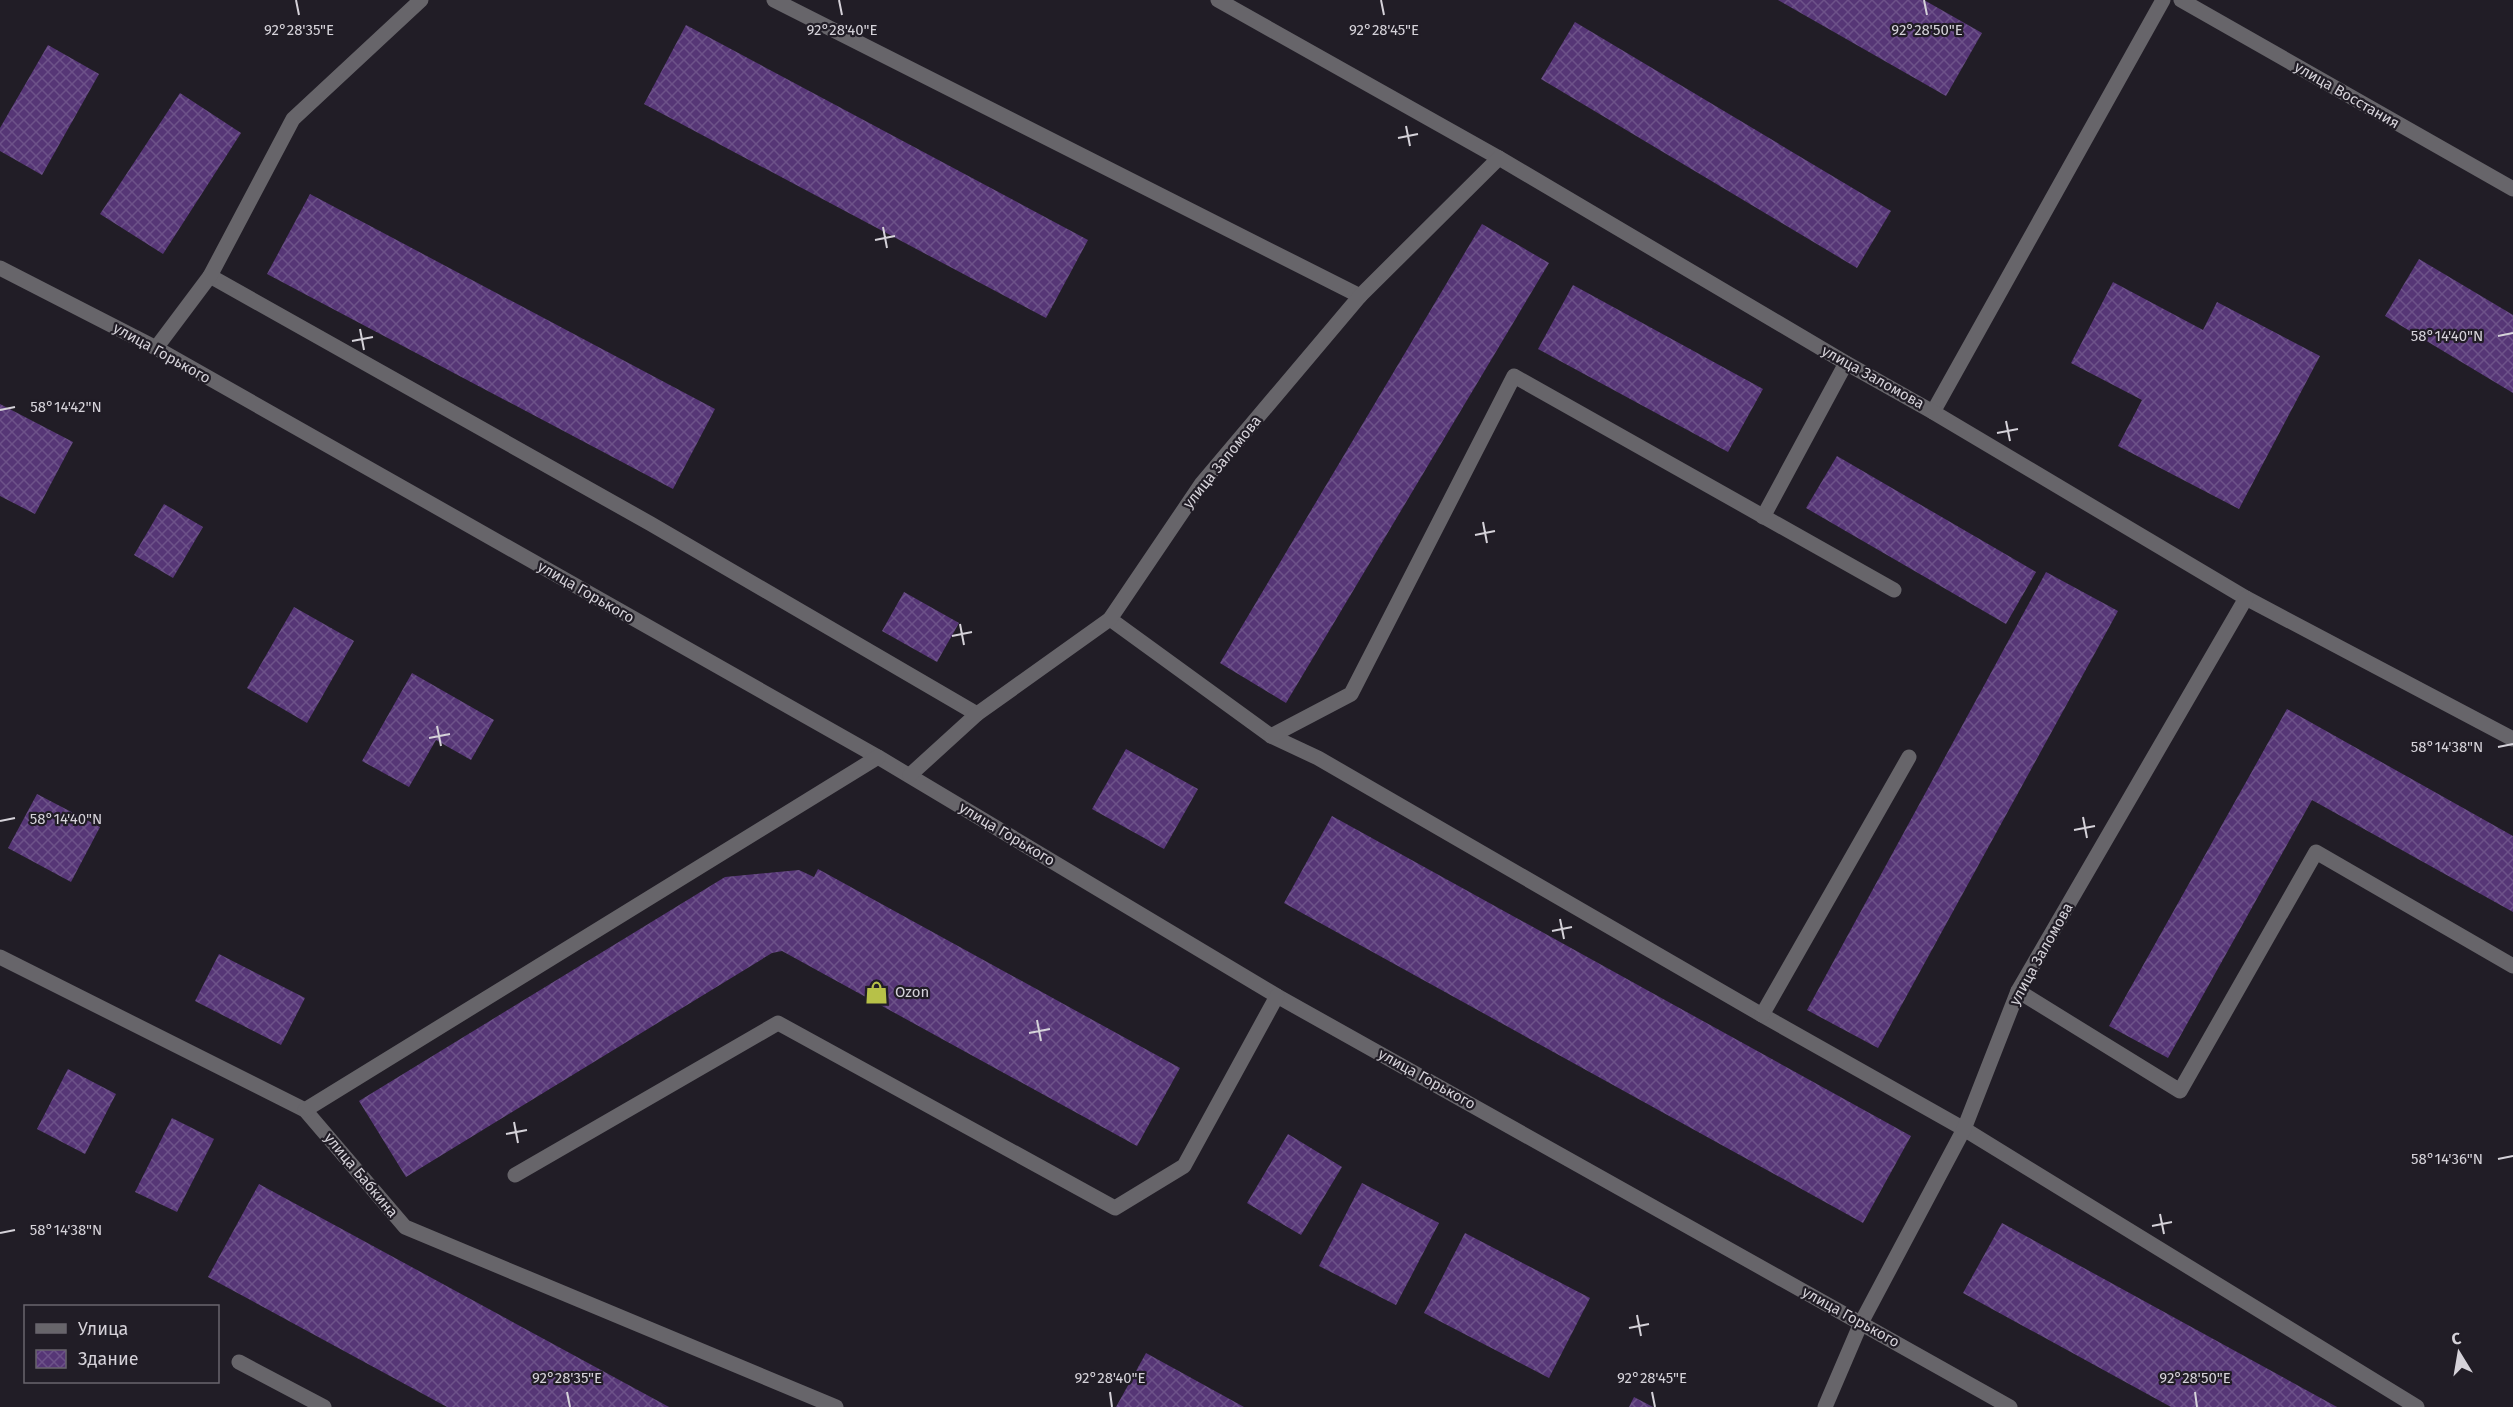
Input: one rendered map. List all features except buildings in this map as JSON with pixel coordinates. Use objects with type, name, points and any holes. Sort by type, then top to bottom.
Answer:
[{"type":"street","points":[[156,348],[210,276],[292,119],[421,0]]},
{"type":"street","points":[[774,0],[1360,296]]},
{"type":"street","name":"улица Заломова","points":[[1218,0],[1499,158],[1846,363],[1934,412],[2246,598],[2513,739]]},
{"type":"street","points":[[1934,412],[2163,0]]},
{"type":"street","name":"улица Восстания","points":[[2181,0],[2513,189]]},
{"type":"street","name":"улица Заломова","points":[[910,775],[977,714],[1110,619],[1202,483],[1360,296],[1499,158]]},
{"type":"street","name":"улица Горького","points":[[0,268],[156,348],[910,775],[1277,996],[2010,1407]]},
{"type":"street","points":[[210,276],[651,524],[977,714]]},
{"type":"street","points":[[1763,517],[1846,363]]},
{"type":"street","points":[[1271,736],[1351,694],[1514,376],[1894,590]]},
{"type":"street","name":"улица Заломова","points":[[1825,1407],[1861,1323],[1964,1129],[2018,991],[2246,598]]},
{"type":"street","points":[[1110,619],[1271,736],[1318,758],[1964,1129],[2417,1407]]},
{"type":"street","points":[[1762,1015],[1909,756]]},
{"type":"street","points":[[305,1110],[878,757]]},
{"type":"street","points":[[2018,991],[2180,1091],[2316,852],[2513,966]]},
{"type":"street","name":"улица Бабкина","points":[[0,957],[305,1110],[405,1227],[836,1407]]},
{"type":"street","points":[[515,1175],[778,1023],[1115,1208],[1184,1166],[1277,996]]},
{"type":"street","points":[[239,1362],[324,1407]]},
{"type":"place","name":"Ozon","points":[[877,992]]}]
